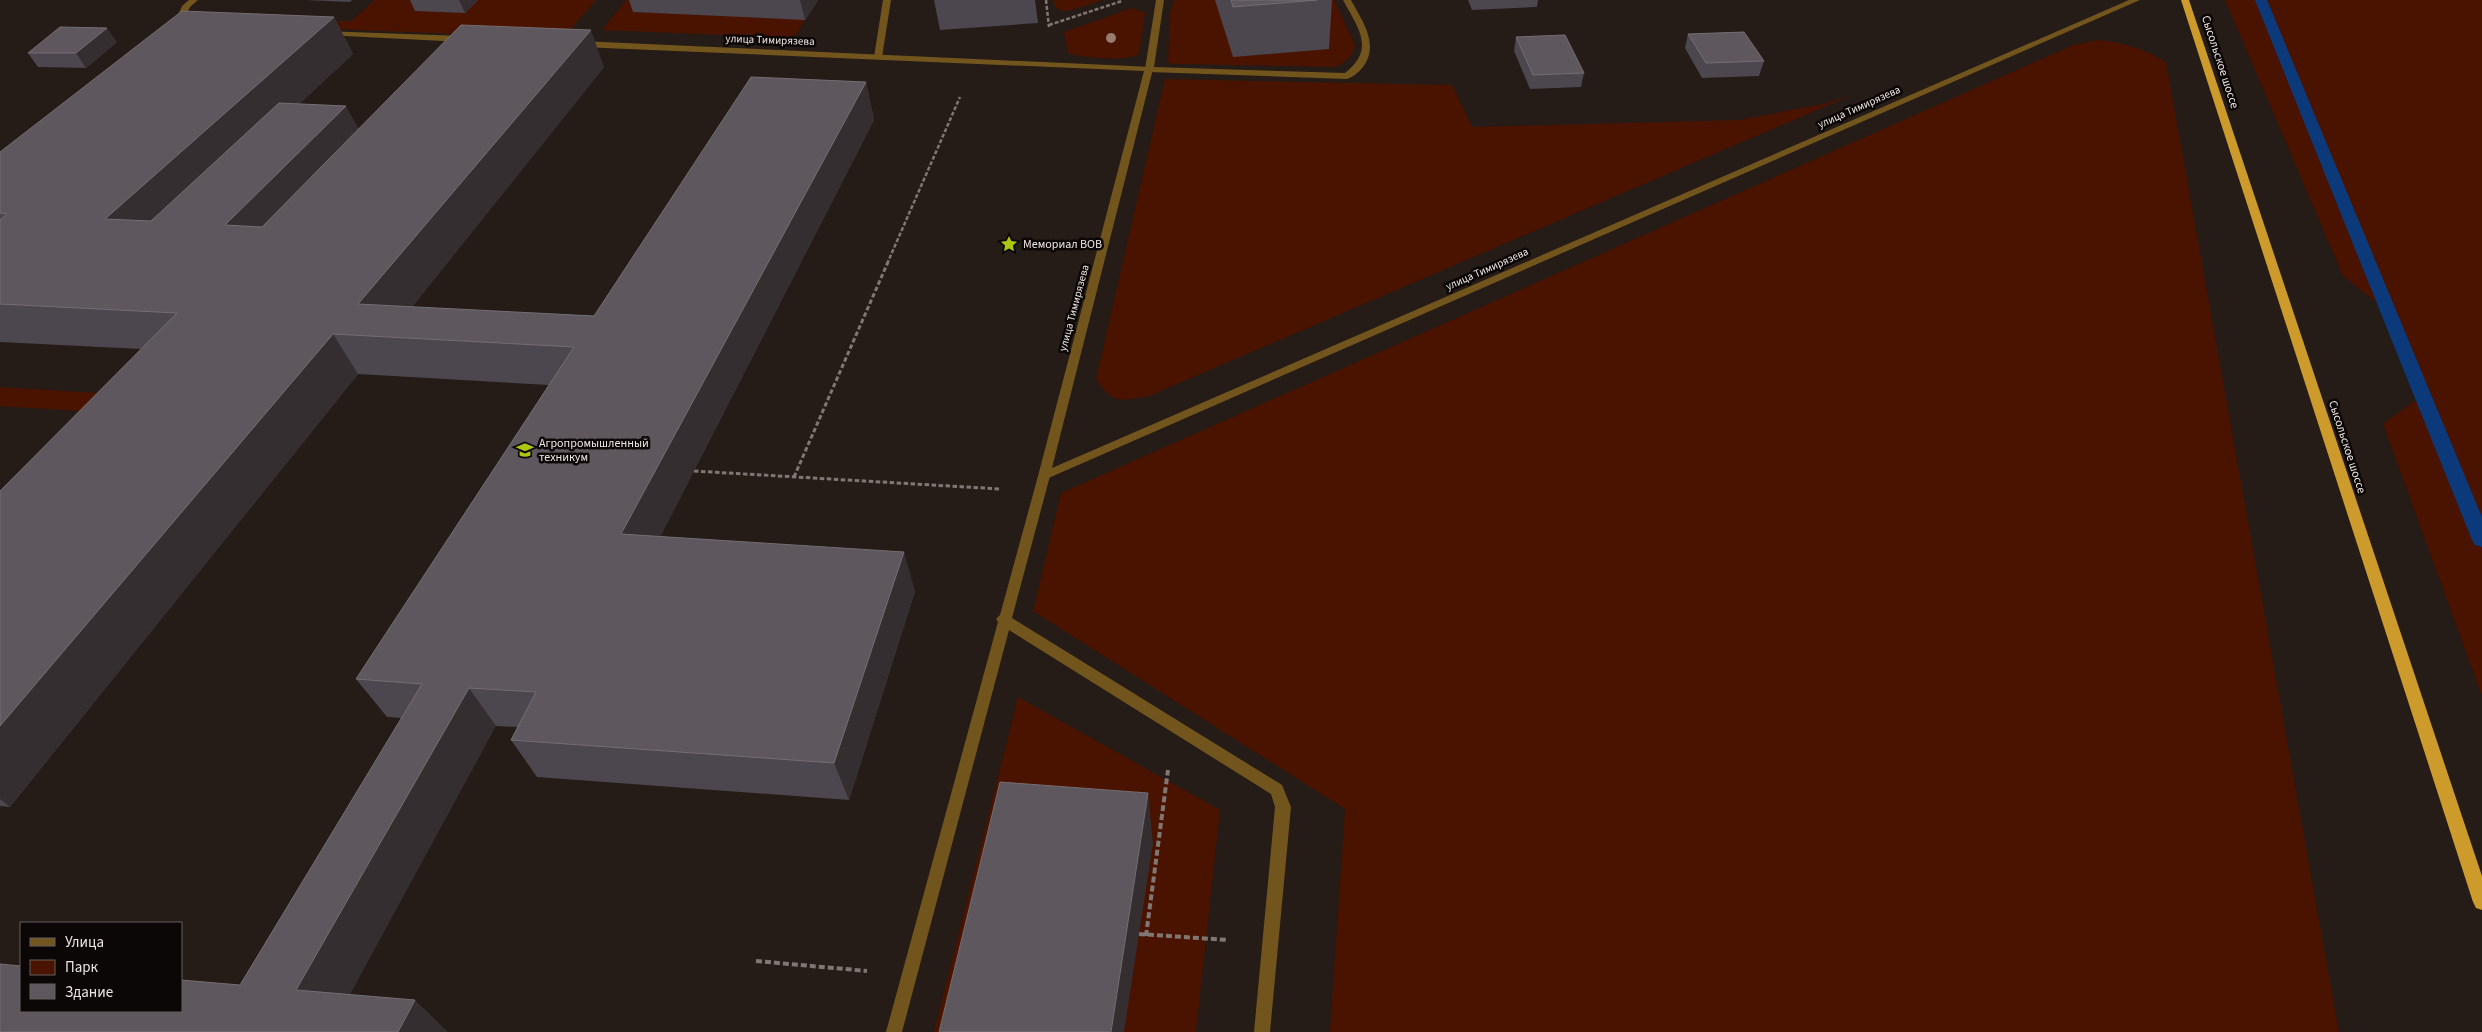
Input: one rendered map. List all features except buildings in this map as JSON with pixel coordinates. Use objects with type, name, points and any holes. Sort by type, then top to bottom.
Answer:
[{"type":"highway","name":"Сысольское шоссе","points":[[2186,0],[2482,902]]},
{"type":"street","points":[[170,33],[177,27],[186,6],[194,0]]},
{"type":"street","points":[[878,57],[887,0]]},
{"type":"street","points":[[1160,0],[1149,69],[1347,76],[1358,69],[1366,59],[1368,48],[1347,0]]},
{"type":"street","name":"улица Тимирязева","points":[[1044,476],[2136,0]]},
{"type":"street","points":[[177,27],[187,27]]},
{"type":"street","points":[[312,33],[477,40]]},
{"type":"street","name":"улица Тимирязева","points":[[573,44],[1149,69],[1044,476]]},
{"type":"street","points":[[894,1032],[1044,476]]},
{"type":"street","points":[[1004,619],[1278,790],[1283,807],[1262,1032]]},
{"type":"path","points":[[1049,25],[1126,0]]},
{"type":"path","points":[[794,477],[964,88]]},
{"type":"path","points":[[694,471],[998,489]]},
{"type":"path","points":[[1146,936],[1174,726]]},
{"type":"path","points":[[1139,934],[1146,936],[1270,943]]},
{"type":"path","points":[[756,961],[910,976]]},
{"type":"green space","points":[[375,0],[596,0],[563,38],[331,29],[339,21],[351,21]]},
{"type":"green space","points":[[626,0],[643,0],[805,20],[794,38],[602,30]]},
{"type":"green space","points":[[1053,0],[1103,0],[1063,11],[1056,8]]},
{"type":"green space","points":[[1174,0],[1334,0],[1355,45],[1354,49],[1348,59],[1335,67],[1172,64],[1168,62],[1170,13]]},
{"type":"green space","points":[[2225,0],[2482,0],[2482,696],[2383,424],[2424,394],[2383,308],[2343,276]]},
{"type":"green space","points":[[1132,8],[1145,13],[1139,54],[1115,59],[1068,53],[1064,32]]},
{"type":"green space","points":[[2099,40],[2134,47],[2166,62],[2339,1032],[1330,1032],[1345,809],[1033,611],[1061,493],[2073,45]]},
{"type":"green space","points":[[1165,79],[1452,85],[1472,127],[1739,120],[1823,104],[1852,95],[1149,396],[1124,400],[1113,397],[1096,379]]},
{"type":"green space","points":[[0,387],[98,393],[80,411],[0,406]]},
{"type":"green space","points":[[1018,697],[1220,810],[1196,1032],[934,1032]]},
{"type":"waterway","points":[[2261,0],[2482,540]]},
{"type":"place","name":"Мемориал ВОВ","points":[[1009,244]]},
{"type":"place","name":"Агропромышленный техникум","points":[[525,450]]}]
